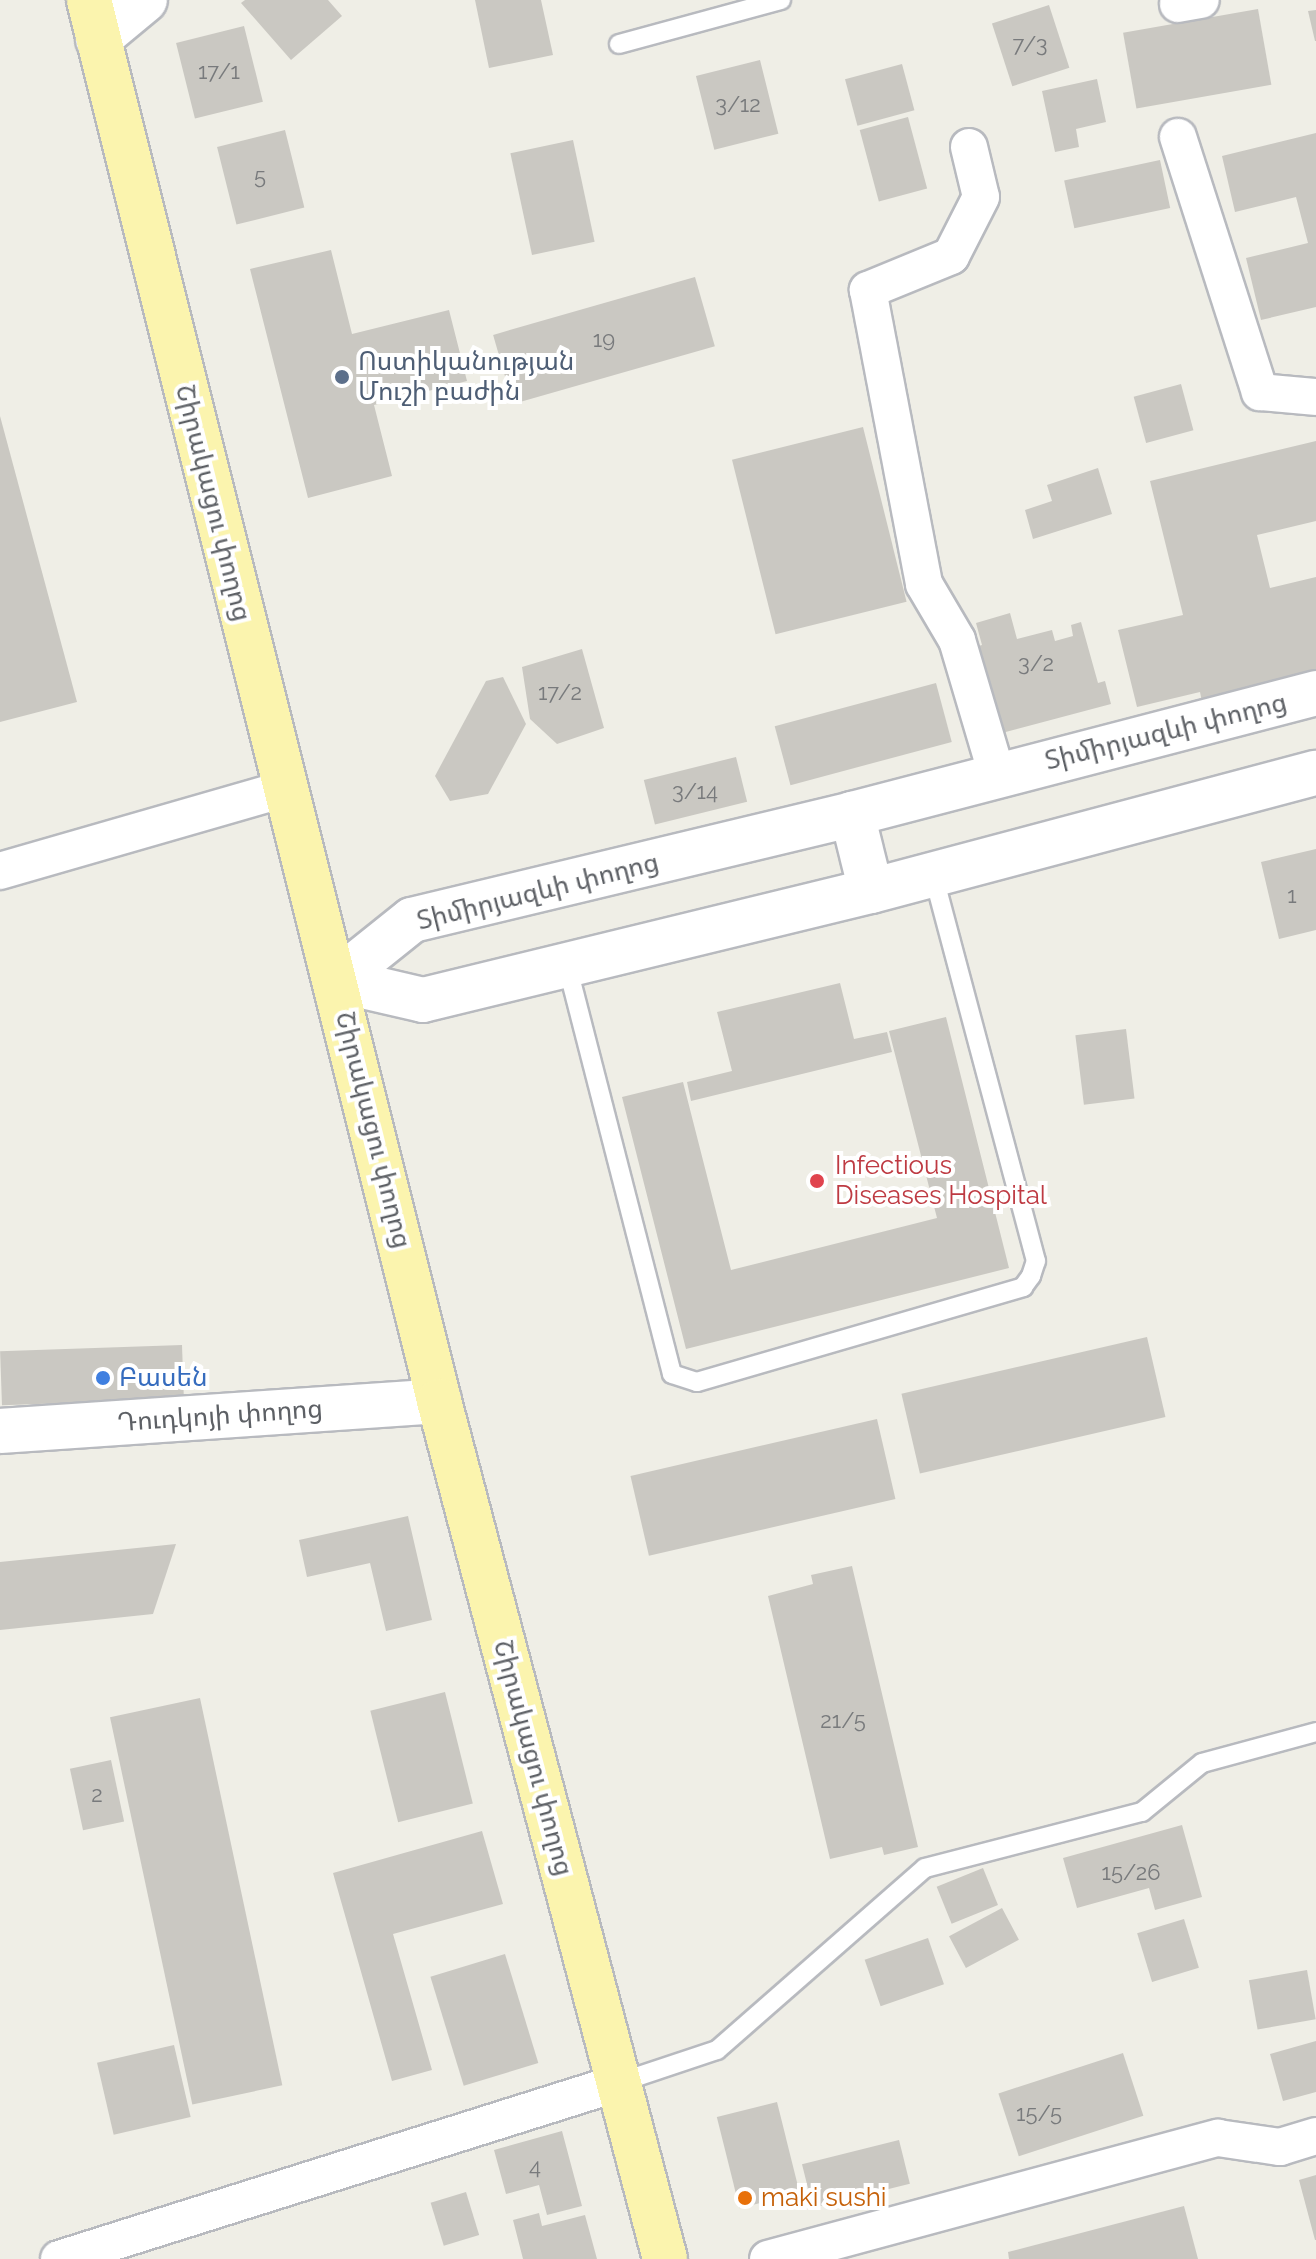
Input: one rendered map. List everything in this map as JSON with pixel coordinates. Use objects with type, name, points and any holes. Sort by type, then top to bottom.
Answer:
[{"type":"main road","name":"Շիրակացու փողոց","points":[[93,20],[284,789],[337,980],[439,1401],[665,2259]]},
{"type":"street","points":[[93,20],[145,0]]},
{"type":"street","points":[[1178,137],[1260,392],[1316,397]]},
{"type":"street","points":[[969,147],[981,197],[951,256],[868,290],[924,584],[957,640],[997,775]]},
{"type":"street","name":"Տիմիրյազևի փողոց","points":[[337,980],[412,920],[852,814],[1316,693]]},
{"type":"street","points":[[337,980],[423,1000],[871,891],[1316,773]]},
{"type":"street","points":[[0,871],[284,789]]},
{"type":"street","points":[[852,814],[871,891]]},
{"type":"street","name":"Դուդկոյի փողոց","points":[[0,1431],[439,1401]]},
{"type":"street","points":[[59,2259],[618,2083]]},
{"type":"street","points":[[768,2259],[1218,2138],[1280,2147],[1316,2136]]},
{"type":"lane","points":[[619,44],[781,0]]},
{"type":"lane","points":[[567,965],[672,1374],[697,1382],[1023,1287],[1031,1276],[1036,1261],[933,874]]},
{"type":"lane","points":[[618,2083],[717,2050],[925,1868],[1142,1812],[1202,1763],[1316,1732]]},
{"type":"building","points":[[245,0],[328,0],[342,16],[291,60],[241,3]]},
{"type":"building","points":[[475,0],[541,0],[553,55],[489,68]]},
{"type":"building","points":[[1049,5],[1069,68],[1012,86],[992,24]]},
{"type":"building","points":[[1258,9],[1271,85],[1136,109],[1123,33]]},
{"type":"building","points":[[1316,10],[1316,41],[1315,41],[1308,11]]},
{"type":"building","points":[[244,26],[263,102],[195,119],[176,43]]},
{"type":"building","points":[[760,60],[778,134],[714,150],[696,76]]},
{"type":"building","points":[[902,64],[914,110],[857,126],[845,79]]},
{"type":"building","points":[[1097,79],[1106,122],[1076,129],[1079,147],[1055,152],[1042,91]]},
{"type":"building","points":[[908,117],[927,188],[879,201],[860,130]]},
{"type":"building","points":[[285,130],[304,208],[236,225],[217,147]]},
{"type":"building","points":[[1316,133],[1316,307],[1261,320],[1246,258],[1308,243],[1296,197],[1235,212],[1222,156]]},
{"type":"building","points":[[573,140],[595,242],[532,255],[510,153]]},
{"type":"building","points":[[1160,160],[1170,208],[1074,228],[1064,180]]},
{"type":"building","points":[[331,250],[352,334],[449,310],[467,381],[374,405],[392,476],[308,498],[250,269]]},
{"type":"building","points":[[695,277],[715,346],[513,404],[493,335]]},
{"type":"building","points":[[1181,384],[1193,430],[1146,443],[1134,397]]},
{"type":"building","points":[[0,416],[77,702],[0,722]]},
{"type":"building","points":[[863,427],[907,602],[776,634],[732,460]]},
{"type":"building","points":[[1316,441],[1316,521],[1257,535],[1270,588],[1316,577],[1316,674],[1202,702],[1200,692],[1137,707],[1118,630],[1183,615],[1150,481]]},
{"type":"building","points":[[1098,468],[1112,514],[1033,539],[1025,510],[1052,501],[1047,485]]},
{"type":"building","points":[[1010,613],[1017,639],[1052,630],[1055,641],[1073,636],[1071,625],[1081,622],[1098,683],[1105,681],[1111,704],[998,734],[975,647],[982,645],[976,623]]},
{"type":"building","points":[[582,649],[604,728],[557,744],[530,719],[522,667]]},
{"type":"building","points":[[503,677],[526,724],[488,794],[450,801],[435,776],[486,681]]},
{"type":"building","points":[[936,683],[952,742],[790,785],[775,726]]},
{"type":"building","points":[[736,757],[747,802],[655,825],[644,780]]},
{"type":"building","points":[[1316,849],[1316,930],[1279,939],[1261,862]]},
{"type":"building","points":[[840,983],[854,1039],[887,1032],[892,1052],[691,1101],[687,1082],[732,1071],[717,1012]]},
{"type":"building","points":[[946,1017],[1009,1268],[686,1349],[622,1097],[683,1082],[731,1270],[937,1218],[889,1031]]},
{"type":"building","points":[[1126,1029],[1135,1098],[1084,1105],[1075,1035]]},
{"type":"building","points":[[1147,1337],[1165,1417],[920,1474],[901,1394]]},
{"type":"building","points":[[182,1345],[184,1399],[2,1405],[0,1351]]},
{"type":"building","points":[[877,1419],[895,1499],[649,1556],[630,1476]]},
{"type":"building","points":[[408,1516],[432,1620],[386,1631],[370,1563],[307,1577],[299,1540]]},
{"type":"building","points":[[176,1544],[153,1614],[0,1630],[0,1562]]},
{"type":"building","points":[[852,1566],[918,1847],[884,1855],[882,1847],[830,1859],[768,1596],[813,1584],[811,1575]]},
{"type":"building","points":[[445,1692],[473,1804],[398,1822],[370,1711]]},
{"type":"building","points":[[200,1698],[282,2085],[192,2104],[110,1717]]},
{"type":"building","points":[[111,1760],[124,1822],[83,1830],[70,1769]]},
{"type":"building","points":[[1182,1825],[1202,1897],[1155,1910],[1149,1888],[1077,1908],[1063,1858]]},
{"type":"building","points":[[482,1831],[503,1904],[393,1934],[432,2070],[392,2081],[333,1873]]},
{"type":"building","points":[[983,1868],[998,1905],[952,1924],[937,1887]]},
{"type":"building","points":[[1002,1908],[1019,1940],[966,1968],[949,1936]]},
{"type":"building","points":[[1184,1919],[1199,1968],[1152,1982],[1137,1933]]},
{"type":"building","points":[[928,1938],[944,1984],[881,2006],[865,1960]]},
{"type":"building","points":[[505,1954],[538,2063],[464,2086],[430,1977]]},
{"type":"building","points":[[1307,1970],[1316,2019],[1258,2029],[1249,1980]]},
{"type":"building","points":[[1316,2041],[1316,2092],[1283,2101],[1270,2054]]},
{"type":"building","points":[[174,2045],[191,2117],[114,2135],[97,2063]]},
{"type":"building","points":[[1123,2053],[1143,2116],[1019,2156],[998,2093]]},
{"type":"building","points":[[777,2102],[800,2193],[740,2208],[717,2117]]},
{"type":"building","points":[[562,2131],[582,2206],[547,2215],[539,2185],[506,2194],[494,2150]]},
{"type":"building","points":[[899,2140],[910,2184],[813,2208],[802,2164]]},
{"type":"building","points":[[1316,2175],[1316,2240],[1315,2240],[1299,2180]]},
{"type":"building","points":[[466,2192],[479,2235],[444,2246],[431,2203]]},
{"type":"building","points":[[1184,2206],[1198,2259],[1009,2259],[1008,2252]]},
{"type":"building","points":[[539,2213],[542,2226],[585,2215],[597,2259],[523,2259],[513,2220]]},
{"type":"place","name":"Ոստիկանության Մուշի բաժին","points":[[342,377]]},
{"type":"place","name":"Infectious Diseases Hospital","points":[[817,1181]]},
{"type":"place","name":"Բասեն","points":[[103,1378]]},
{"type":"place","name":"maki sushi","points":[[745,2198]]}]
